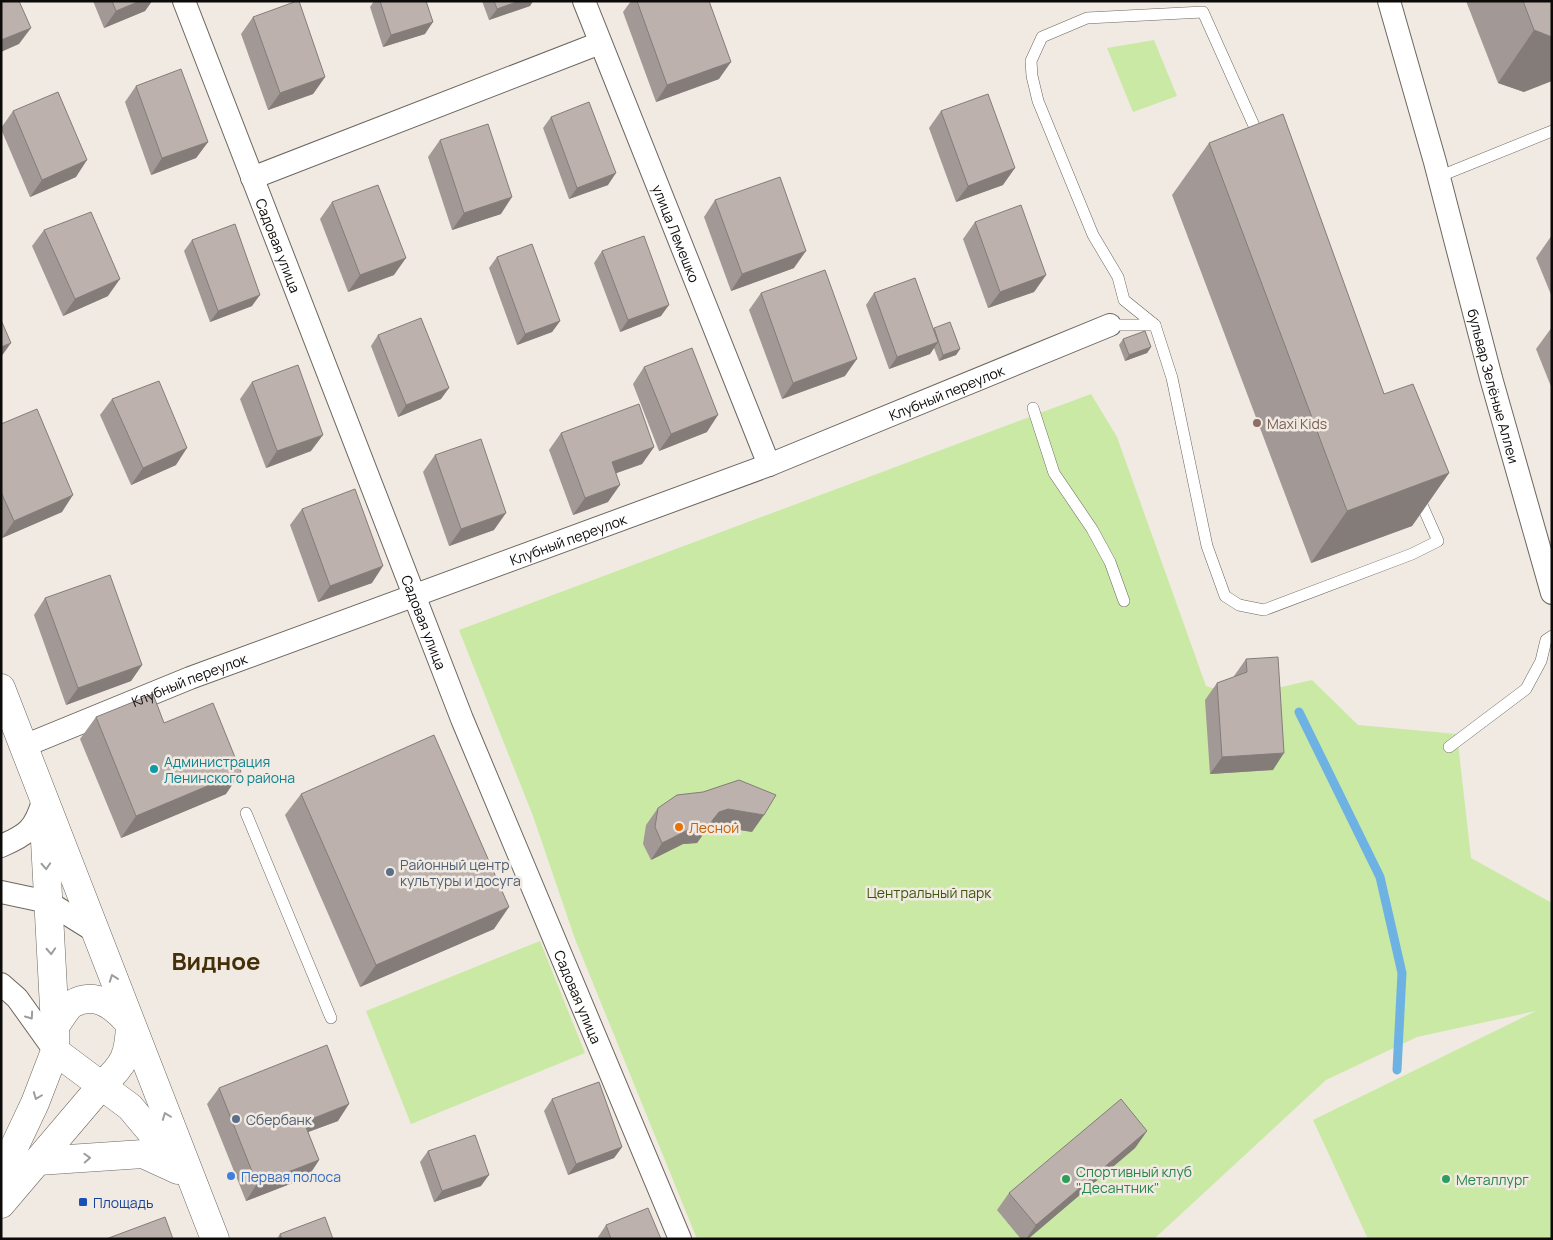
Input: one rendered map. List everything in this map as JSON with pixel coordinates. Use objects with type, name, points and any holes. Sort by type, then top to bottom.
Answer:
[{"type":"street","name":"Садовая улица","points":[[184,1],[462,719],[680,1239]]},
{"type":"street","name":"улица Лемешко","points":[[584,1],[769,465]]},
{"type":"street","points":[[1389,1],[1438,176]]},
{"type":"street","points":[[252,178],[600,43]]},
{"type":"street","name":"бульвар Зелёные Аллеи","points":[[1438,176],[1490,378],[1546,550],[1552,593]]},
{"type":"street","name":"Клубный переулок","points":[[24,746],[188,673],[413,596],[769,465],[1110,325]]},
{"type":"street","points":[[1,688],[215,1239]]},
{"type":"street","points":[[1,846],[22,837],[38,820],[43,800]]},
{"type":"street","points":[[43,800],[55,1039]]},
{"type":"street","points":[[1,892],[48,902],[96,932]]},
{"type":"street","points":[[1,984],[17,998],[55,1039],[87,1077],[102,1085],[130,1107],[190,1178]]},
{"type":"street","points":[[1,1175],[35,1103],[55,1039],[72,1004],[94,998],[113,1006],[130,1024],[129,1049],[118,1070],[102,1085],[1,1204]]},
{"type":"street","points":[[38,1160],[143,1154],[170,1166],[190,1178]]},
{"type":"lane","points":[[1264,148],[1203,12],[1087,18],[1042,37],[1031,61],[1032,76],[1038,101],[1093,235],[1118,277],[1124,300],[1155,325],[1172,378],[1207,546],[1225,596],[1239,606],[1264,610],[1412,554],[1438,541],[1414,486]]},
{"type":"lane","points":[[1438,176],[1552,131]]},
{"type":"lane","points":[[1110,325],[1155,325]]},
{"type":"lane","points":[[1033,408],[1054,473],[1092,529],[1110,562],[1124,601]]},
{"type":"lane","points":[[1449,747],[1526,689],[1541,661],[1546,640],[1552,636]]},
{"type":"lane","points":[[246,813],[331,1018]]},
{"type":"green space","points":[[1154,40],[1177,96],[1133,112],[1107,48]]},
{"type":"green space","name":"Центральный парк","points":[[1091,394],[1117,437],[1206,686],[1239,697],[1312,680],[1358,725],[1457,734],[1471,858],[1552,903],[1552,1239],[1368,1239],[1313,1120],[1536,1011],[1417,1037],[1326,1080],[1154,1239],[697,1239],[575,939],[533,816],[459,630]]},
{"type":"green space","points":[[540,941],[585,1053],[411,1124],[366,1011]]},
{"type":"building","points":[[1,1],[19,1],[31,28],[1,40]]},
{"type":"building","points":[[112,1],[140,1],[116,11]]},
{"type":"building","points":[[299,1],[325,77],[280,93],[253,17]]},
{"type":"building","points":[[380,1],[426,1],[433,22],[391,35]]},
{"type":"building","points":[[494,1],[519,1],[497,9]]},
{"type":"building","points":[[637,1],[709,1],[731,62],[667,85]]},
{"type":"building","points":[[1523,1],[1552,1],[1552,37],[1534,30]]},
{"type":"building","points":[[181,69],[208,142],[162,158],[136,86]]},
{"type":"building","points":[[58,92],[87,160],[42,180],[13,111]]},
{"type":"building","points":[[988,94],[1015,168],[968,186],[941,111]]},
{"type":"building","points":[[589,102],[616,173],[577,188],[551,117]]},
{"type":"building","points":[[1283,114],[1384,394],[1413,384],[1449,473],[1347,511],[1209,143]]},
{"type":"building","points":[[488,124],[512,197],[464,213],[440,140]]},
{"type":"building","points":[[780,177],[806,251],[742,274],[715,200]]},
{"type":"building","points":[[378,185],[406,258],[360,275],[332,202]]},
{"type":"building","points":[[1021,205],[1046,275],[1000,292],[975,222]]},
{"type":"building","points":[[91,212],[120,279],[75,299],[44,230]]},
{"type":"building","points":[[235,224],[260,295],[218,311],[192,240]]},
{"type":"building","points":[[644,236],[669,305],[628,320],[602,251]]},
{"type":"building","points":[[532,244],[560,321],[525,334],[497,257]]},
{"type":"building","points":[[825,270],[857,359],[793,383],[761,293]]},
{"type":"building","points":[[915,278],[938,342],[897,357],[874,293]]},
{"type":"building","points":[[421,318],[449,388],[406,405],[378,335]]},
{"type":"building","points":[[1,320],[11,343],[1,347]]},
{"type":"building","points":[[950,322],[960,349],[943,355],[934,328]]},
{"type":"building","points":[[1145,331],[1151,347],[1129,355],[1123,339]]},
{"type":"building","points":[[692,348],[718,415],[671,434],[644,367]]},
{"type":"building","points":[[298,365],[323,435],[277,451],[252,382]]},
{"type":"building","points":[[159,381],[187,448],[143,468],[112,399]]},
{"type":"building","points":[[639,404],[654,447],[612,462],[620,485],[585,498],[561,433]]},
{"type":"building","points":[[37,409],[73,495],[14,521],[1,492],[1,424]]},
{"type":"building","points":[[481,439],[506,513],[461,529],[435,455]]},
{"type":"building","points":[[355,489],[383,566],[330,586],[302,509]]},
{"type":"building","points":[[110,575],[142,665],[78,688],[45,598]]},
{"type":"building","points":[[1278,657],[1284,753],[1222,757],[1217,683],[1247,672],[1246,659]]},
{"type":"building","name":"Администрация Ленинского района","points":[[153,694],[164,723],[213,703],[241,772],[136,816],[96,717]]},
{"type":"building","name":"Районный центр культуры и досуга","points":[[434,735],[509,907],[376,965],[301,794]]},
{"type":"building","points":[[739,780],[776,795],[764,815],[728,809],[719,812],[708,826],[694,827],[662,843],[655,827],[658,808],[677,795],[703,792]]},
{"type":"building","points":[[327,1045],[349,1104],[304,1122],[319,1160],[257,1184],[219,1088]]},
{"type":"building","points":[[599,1082],[622,1147],[576,1164],[552,1099]]},
{"type":"building","name":"Спортивный клуб \"Десантник\"","points":[[1121,1099],[1147,1131],[1036,1225],[1009,1193]]},
{"type":"building","points":[[475,1135],[489,1175],[442,1191],[428,1151]]},
{"type":"building","points":[[648,1208],[661,1239],[611,1239],[606,1225]]},
{"type":"building","points":[[165,1217],[173,1239],[106,1239]]},
{"type":"building","points":[[325,1217],[333,1239],[282,1239],[280,1234]]},
{"type":"waterway","points":[[1299,712],[1380,877],[1402,973],[1397,1070]]},
{"type":"place","name":"Maxi Kids","points":[[1257,423]]},
{"type":"place","name":"Администрация Ленинского района","points":[[154,769]]},
{"type":"place","name":"Лесной","points":[[679,827]]},
{"type":"place","name":"Районный центр культуры и досуга","points":[[390,872]]},
{"type":"place","name":"Сбербанк","points":[[236,1119]]},
{"type":"place","name":"Первая полоса","points":[[231,1176]]},
{"type":"place","name":"Спортивный клуб \"Десантник\"","points":[[1066,1179]]},
{"type":"place","name":"Металлург","points":[[1446,1179]]},
{"type":"place","name":"Площадь","points":[[83,1202]]},
{"type":"district","name":"Видное","points":[[216,960]]}]
